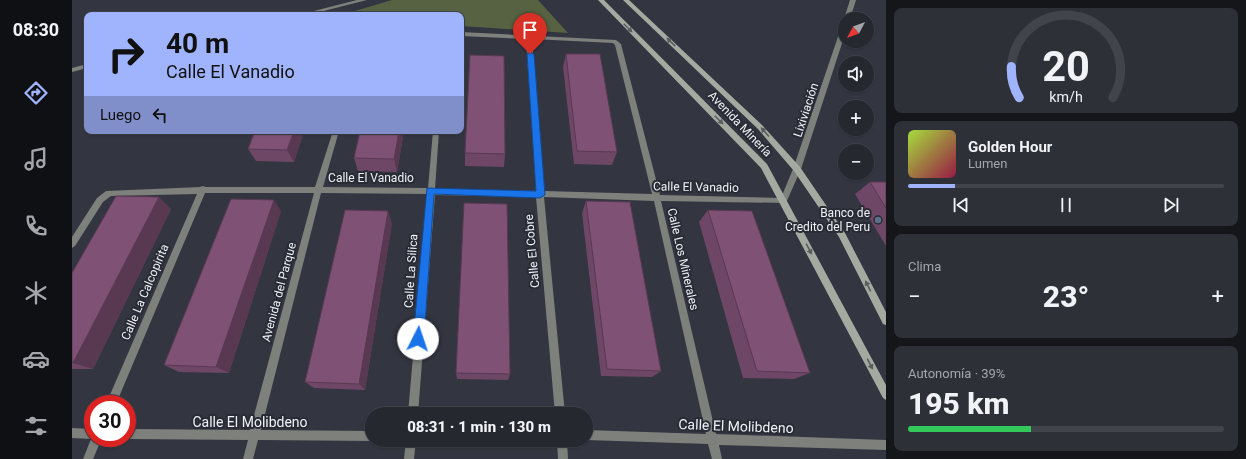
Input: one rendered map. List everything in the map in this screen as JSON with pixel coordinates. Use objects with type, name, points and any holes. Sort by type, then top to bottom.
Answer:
[{"type":"main road","name":"Avenida Minería","points":[[601,0],[764,166],[784,200],[886,395]]},
{"type":"main road","name":"Avenida Minería","points":[[626,0],[760,127],[797,169],[842,235],[886,321]]},
{"type":"street","points":[[314,12],[364,0]]},
{"type":"street","points":[[849,12],[853,0]]},
{"type":"street","points":[[464,34],[529,38]]},
{"type":"street","name":"Calle Los Minerales","points":[[529,38],[616,42],[657,198],[717,459]]},
{"type":"street","name":"Calle El Cobre","points":[[529,38],[540,195],[559,407]]},
{"type":"street","name":"Lixiviación","points":[[784,200],[797,169],[838,45]]},
{"type":"street","points":[[72,66],[84,65]]},
{"type":"street","points":[[72,70],[84,66]]},
{"type":"street","name":"Avenida del Parque","points":[[248,459],[318,190],[335,134]]},
{"type":"street","name":"Calle La Silica","points":[[414,407],[436,134]]},
{"type":"street","name":"Calle El Vanadio","points":[[72,244],[104,196],[109,193],[203,189],[430,190],[540,195],[784,200]]},
{"type":"street","name":"Calle La Calcopirita","points":[[115,395],[203,189]]},
{"type":"street","points":[[72,433],[84,434]]},
{"type":"street","name":"Calle El Molibdeno","points":[[136,434],[365,436]]},
{"type":"street","name":"Calle El Molibdeno","points":[[593,435],[886,445]]},
{"type":"street","points":[[88,459],[93,447]]},
{"type":"street","points":[[409,459],[410,447]]},
{"type":"street","points":[[562,447],[563,459]]},
{"type":"green space","points":[[392,0],[538,0],[568,33],[464,26],[464,12],[351,12]]},
{"type":"building","points":[[566,54],[600,54],[617,152],[577,151]]},
{"type":"building","points":[[470,55],[504,56],[505,154],[465,153]]},
{"type":"building","points":[[254,134],[293,134],[287,150],[248,149]]},
{"type":"building","points":[[359,134],[398,134],[394,159],[354,158]]},
{"type":"building","points":[[870,182],[886,182],[886,208]]},
{"type":"building","points":[[116,196],[159,197],[72,363],[72,273]]},
{"type":"building","points":[[231,199],[274,200],[216,367],[164,365]]},
{"type":"building","points":[[586,201],[630,202],[661,371],[607,369]]},
{"type":"building","points":[[464,203],[507,204],[510,374],[456,373]]},
{"type":"building","points":[[345,210],[388,211],[359,384],[305,382]]},
{"type":"building","points":[[708,210],[752,211],[810,373],[757,371]]},
{"type":"place","name":"Banco de Credito del Peru","points":[[878,220]]},
{"type":"route","points":[[418,339],[430,190],[540,195],[530,54]]}]
